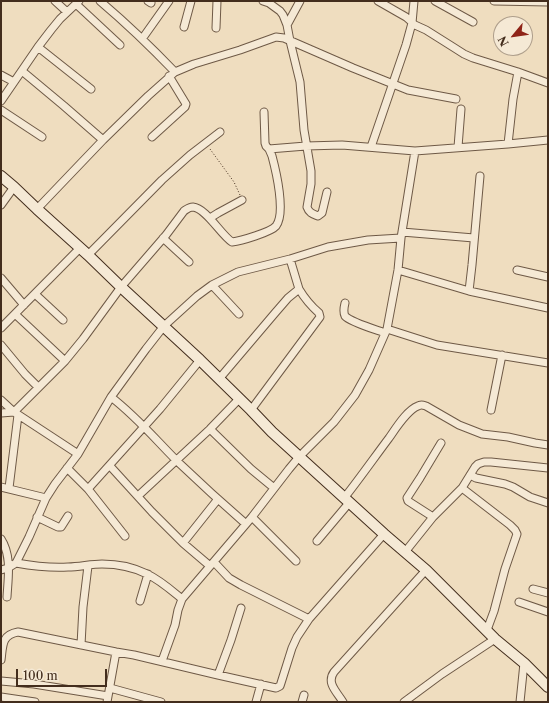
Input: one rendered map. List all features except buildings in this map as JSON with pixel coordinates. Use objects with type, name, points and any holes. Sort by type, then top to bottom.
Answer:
[{"type":"street","points":[[55,1],[67,12]]},
{"type":"street","points":[[100,1],[114,12],[157,53],[172,74],[186,103],[186,105],[152,137]]},
{"type":"street","points":[[142,39],[169,1]]},
{"type":"street","points":[[184,27],[191,1]]},
{"type":"street","points":[[216,28],[217,1]]},
{"type":"street","points":[[263,1],[280,10],[283,15],[287,25],[300,82],[304,130],[311,171],[311,184],[307,208],[310,213],[318,216],[322,214],[328,192]]},
{"type":"street","points":[[287,25],[300,1]]},
{"type":"street","points":[[378,1],[464,54],[548,83]]},
{"type":"street","points":[[371,147],[406,45],[412,23],[414,1]]},
{"type":"street","points":[[435,1],[473,22]]},
{"type":"street","points":[[494,1],[548,2]]},
{"type":"street","points":[[1,101],[38,47],[60,19],[77,3],[120,45]]},
{"type":"street","points":[[37,209],[103,140],[172,74],[194,64],[276,37],[284,38],[393,84],[414,91],[456,99]]},
{"type":"street","points":[[38,47],[91,89]]},
{"type":"street","points":[[22,71],[103,140]]},
{"type":"street","points":[[508,144],[513,98],[518,72]]},
{"type":"street","points":[[1,75],[14,82]]},
{"type":"street","points":[[458,147],[461,109]]},
{"type":"street","points":[[1,110],[42,137]]},
{"type":"street","points":[[9,488],[16,414],[38,387],[65,361],[121,287],[184,211],[191,207],[200,210],[210,218],[232,242],[269,231],[279,222],[280,199],[273,161],[269,149],[265,143],[264,112]]},
{"type":"street","points":[[88,255],[162,180],[190,155],[220,132]]},
{"type":"street","points":[[269,149],[342,145],[415,151],[548,140]]},
{"type":"street","points":[[162,661],[175,625],[182,599],[252,517],[299,457],[334,422],[355,395],[369,370],[386,331],[398,270],[415,151]]},
{"type":"street","points":[[1,176],[200,360],[272,432],[404,552],[426,570],[495,639],[524,663],[548,687]]},
{"type":"street","points":[[469,291],[480,176]]},
{"type":"street","points":[[1,205],[14,187]]},
{"type":"street","points":[[210,218],[242,200]]},
{"type":"street","points":[[16,563],[46,498],[78,454],[111,397],[164,326],[212,284],[238,272],[328,248],[368,240],[402,235],[474,238]]},
{"type":"street","points":[[162,238],[189,262]]},
{"type":"street","points":[[1,328],[80,248]]},
{"type":"street","points":[[251,410],[320,317],[319,313],[311,306],[299,289],[290,259]]},
{"type":"street","points":[[398,270],[469,291],[548,308]]},
{"type":"street","points":[[517,270],[548,277]]},
{"type":"street","points":[[1,278],[24,305]]},
{"type":"street","points":[[212,284],[239,314]]},
{"type":"street","points":[[219,380],[288,298],[299,289]]},
{"type":"street","points":[[35,294],[62,320]]},
{"type":"street","points":[[345,303],[344,314],[346,318],[352,321],[437,345],[548,363]]},
{"type":"street","points":[[15,314],[65,361]]},
{"type":"street","points":[[1,345],[38,387]]},
{"type":"street","points":[[491,410],[502,355]]},
{"type":"street","points":[[88,489],[160,409],[200,360]]},
{"type":"street","points":[[111,397],[124,407],[176,460],[246,524]]},
{"type":"street","points":[[138,496],[210,429],[239,399]]},
{"type":"street","points":[[1,400],[16,414],[78,454]]},
{"type":"street","points":[[317,541],[347,500],[357,482],[405,416],[419,405],[426,406],[459,425],[482,434],[508,437],[548,445]]},
{"type":"street","points":[[1,414],[16,414]]},
{"type":"street","points":[[210,429],[247,465],[274,488]]},
{"type":"street","points":[[433,517],[407,499],[441,443]]},
{"type":"street","points":[[404,552],[433,517],[462,488],[478,464],[484,462],[510,463],[548,468]]},
{"type":"street","points":[[110,466],[183,543],[229,578],[308,619]]},
{"type":"street","points":[[67,468],[88,489],[125,536]]},
{"type":"street","points":[[470,475],[476,478],[513,486],[530,497],[548,503]]},
{"type":"street","points":[[1,487],[46,498]]},
{"type":"street","points":[[462,488],[510,525],[517,534],[487,630]]},
{"type":"street","points":[[183,543],[218,499]]},
{"type":"street","points":[[37,517],[60,527],[68,516]]},
{"type":"street","points":[[252,517],[296,561]]},
{"type":"street","points":[[1,660],[3,643],[6,637],[11,633],[18,632],[162,661],[276,688],[282,683],[292,648],[308,619],[384,534]]},
{"type":"street","points":[[1,538],[5,545],[4,569],[7,598]]},
{"type":"street","points":[[4,569],[16,563],[38,566],[68,567],[101,564],[134,568],[148,574],[182,599]]},
{"type":"street","points":[[81,645],[83,607],[88,566]]},
{"type":"street","points":[[343,702],[332,686],[330,680],[331,676],[426,570]]},
{"type":"street","points":[[140,602],[148,574]]},
{"type":"street","points":[[533,589],[548,593]]},
{"type":"street","points":[[519,602],[548,612]]},
{"type":"street","points":[[218,675],[241,608]]},
{"type":"street","points":[[404,702],[442,674],[495,639]]},
{"type":"street","points":[[1,681],[34,684],[108,699],[116,652]]},
{"type":"street","points":[[520,702],[524,663]]},
{"type":"street","points":[[256,702],[261,684]]},
{"type":"street","points":[[110,688],[161,702]]},
{"type":"street","points":[[1,697],[34,702]]},
{"type":"path","points":[[206,143],[234,182],[242,200]]}]
